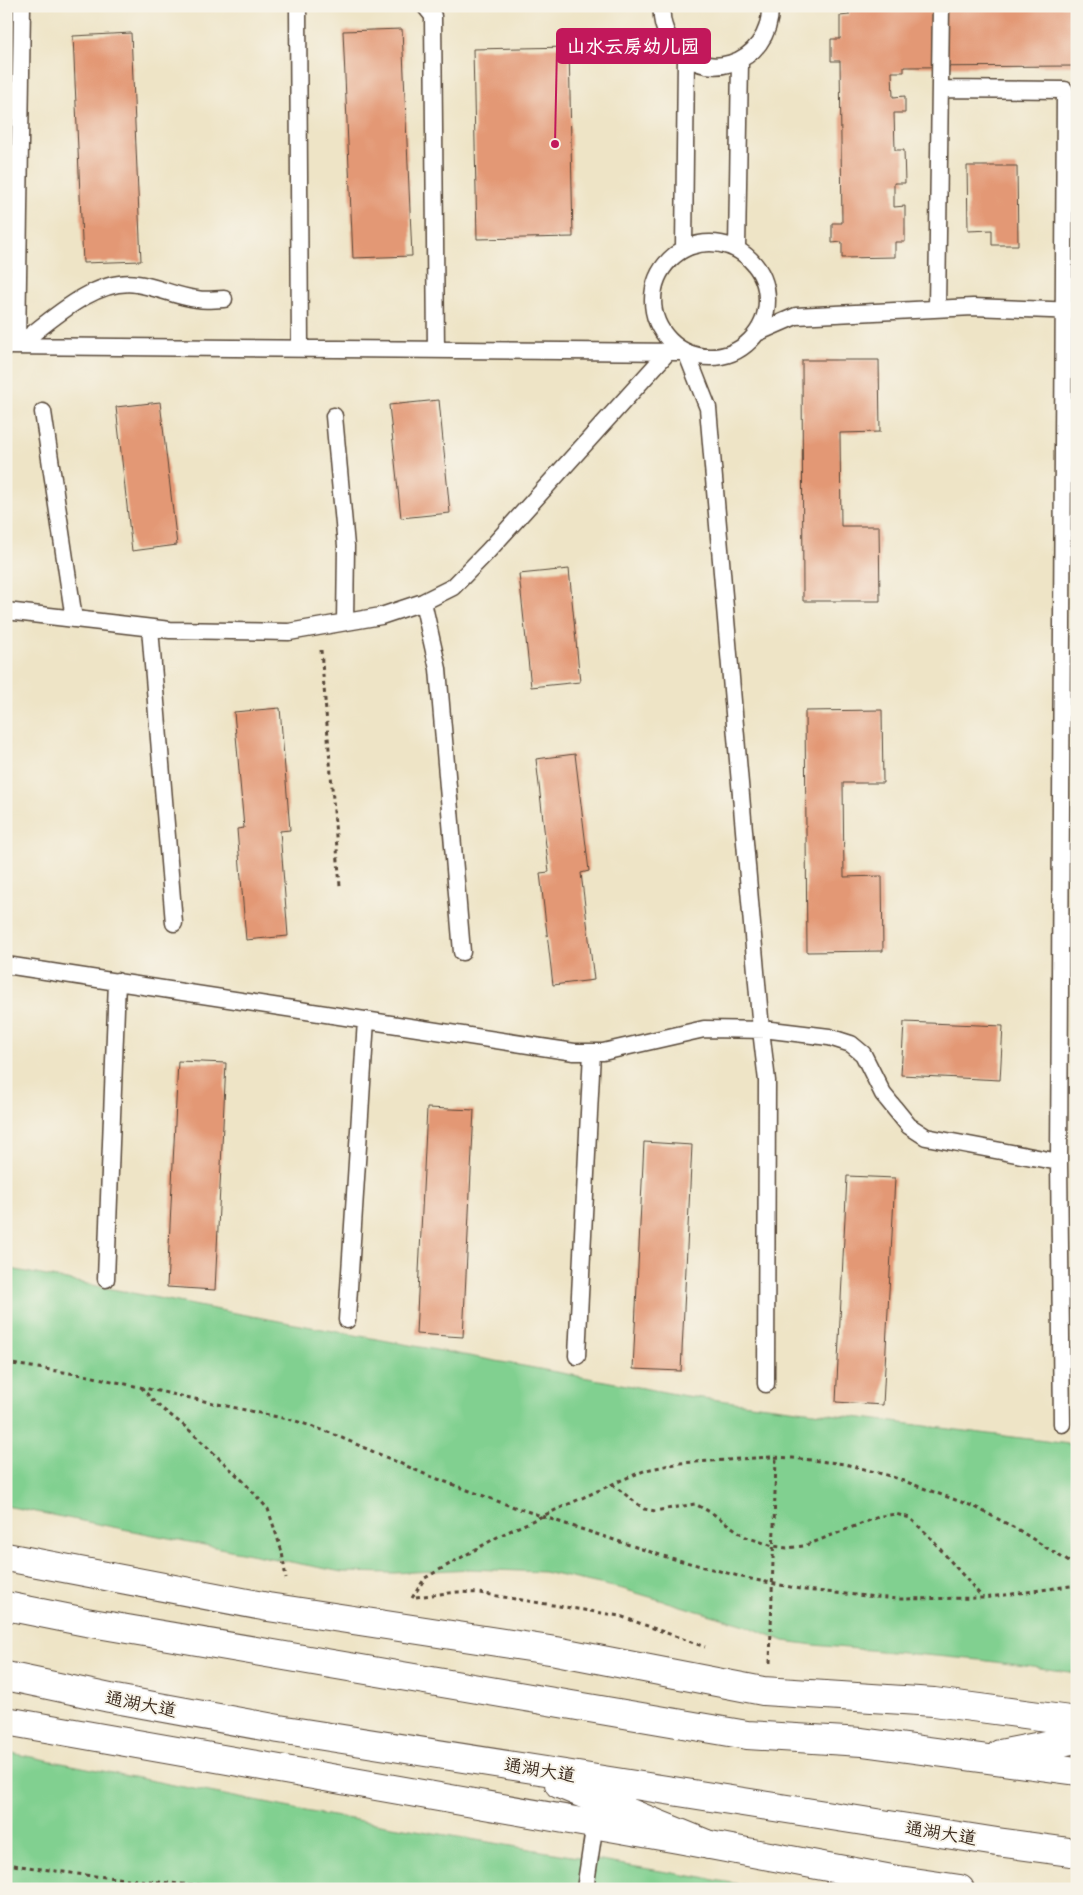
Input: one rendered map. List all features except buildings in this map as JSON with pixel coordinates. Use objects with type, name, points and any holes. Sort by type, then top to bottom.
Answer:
[{"type":"main road","points":[[6,1557],[268,1607],[556,1651],[763,1691],[934,1702],[1077,1721]]},
{"type":"main road","points":[[6,1606],[86,1622],[747,1735],[862,1742],[1077,1771]]},
{"type":"main road","name":"通湖大道","points":[[6,1676],[110,1698],[279,1729],[996,1842],[1077,1853]]},
{"type":"main road","points":[[6,1721],[892,1879],[960,1889]]},
{"type":"main road","points":[[980,1758],[1077,1738]]},
{"type":"main road","points":[[516,1766],[709,1845]]},
{"type":"lane","points":[[12,346],[22,6]]},
{"type":"lane","points":[[298,6],[300,348]]},
{"type":"lane","points":[[426,6],[433,16],[436,350]]},
{"type":"lane","points":[[662,6],[664,29],[673,44],[686,57],[703,64],[722,66],[740,60],[754,50],[765,36],[770,18],[770,6]]},
{"type":"lane","points":[[937,309],[941,6]]},
{"type":"lane","points":[[684,248],[686,57]]},
{"type":"lane","points":[[737,248],[740,60]]},
{"type":"lane","points":[[940,89],[1065,90],[1070,310],[1059,1162],[1062,1424]]},
{"type":"lane","points":[[12,346],[686,352],[705,357],[725,356],[743,347],[757,333],[766,315],[768,295],[762,276],[751,259],[737,248],[720,243],[701,242],[684,248],[669,259],[659,274],[653,291],[654,310],[660,327],[671,342],[686,352],[708,408],[761,1030],[768,1080],[766,1384]]},
{"type":"lane","points":[[12,346],[80,299],[104,286],[121,283],[136,284],[197,299],[224,300]]},
{"type":"lane","points":[[757,333],[796,316],[973,307],[1070,310]]},
{"type":"lane","points":[[6,611],[170,630],[289,632],[381,616],[423,602],[453,587],[489,550],[668,352]]},
{"type":"lane","points":[[44,412],[74,619]]},
{"type":"lane","points":[[334,416],[346,546],[344,622]]},
{"type":"lane","points":[[423,602],[438,669],[462,952]]},
{"type":"lane","points":[[150,628],[174,923]]},
{"type":"lane","points":[[6,964],[574,1052],[603,1052],[704,1029],[761,1030],[829,1037],[851,1044],[863,1054],[882,1094],[909,1126],[926,1137],[1059,1162]]},
{"type":"lane","points":[[106,1279],[117,982]]},
{"type":"lane","points":[[347,1320],[366,1020]]},
{"type":"lane","points":[[577,1356],[592,1052]]},
{"type":"lane","points":[[585,1889],[593,1836]]},
{"type":"path","points":[[319,626],[340,886]]},
{"type":"path","points":[[6,1363],[89,1376],[296,1421],[328,1432],[427,1475],[542,1516],[663,1556],[772,1584],[805,1590],[897,1600],[983,1598],[1077,1585]]},
{"type":"path","points":[[141,1387],[155,1403],[187,1428],[243,1481],[268,1509],[282,1552],[286,1580]]},
{"type":"path","points":[[412,1598],[425,1578],[501,1536],[646,1470],[680,1463],[776,1458],[845,1464],[890,1476],[967,1504],[1016,1529],[1077,1567]]},
{"type":"path","points":[[770,1671],[776,1458]]},
{"type":"path","points":[[612,1484],[644,1509],[656,1511],[695,1504],[746,1536],[773,1546],[787,1548],[804,1546],[881,1516],[896,1514],[910,1518],[926,1533],[983,1598]]},
{"type":"path","points":[[6,1864],[85,1875],[180,1884],[295,1889]]},
{"type":"green space","points":[[6,1268],[203,1307],[686,1396],[1077,1445],[1077,1673],[980,1660],[784,1641],[742,1624],[623,1589],[544,1572],[470,1569],[394,1573],[342,1572],[6,1506]]},
{"type":"green space","points":[[6,1752],[321,1814],[768,1889],[6,1889]]},
{"type":"place","name":"山水云房幼儿园","points":[[555,144]]}]
